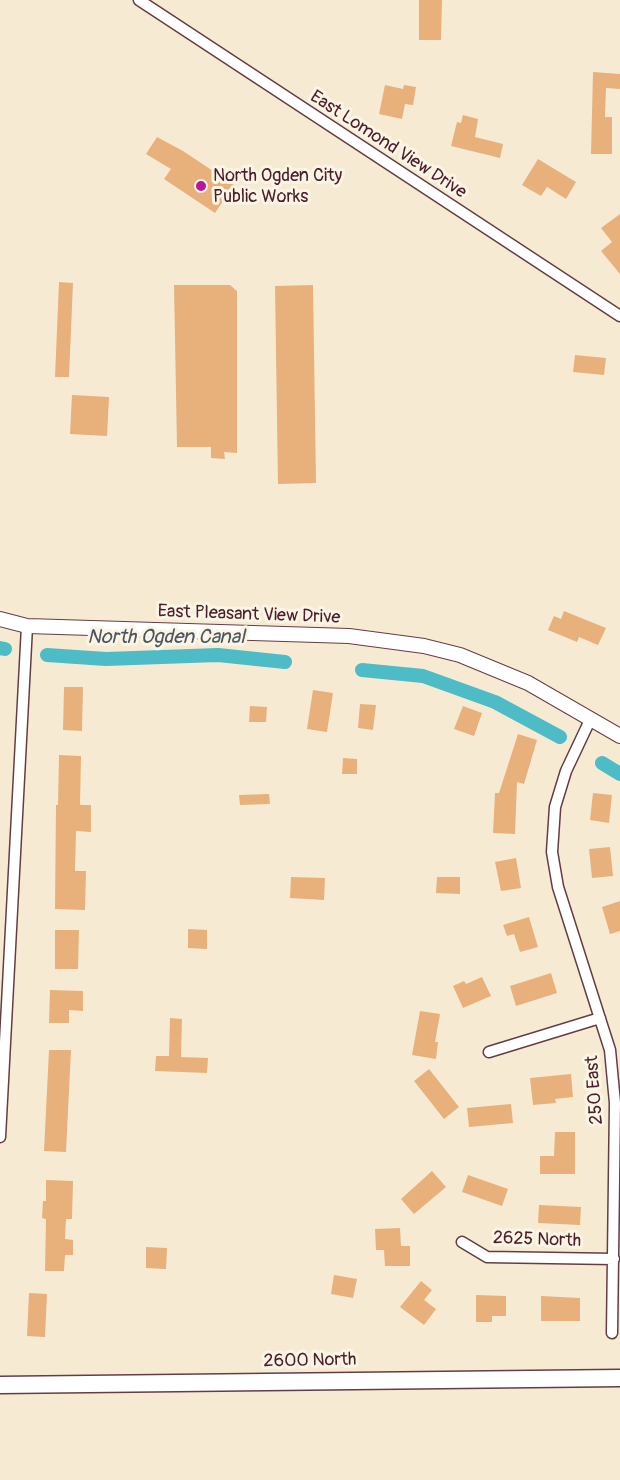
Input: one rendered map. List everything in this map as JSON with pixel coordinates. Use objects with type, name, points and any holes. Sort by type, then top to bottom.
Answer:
[{"type":"main road","name":"2600 North","points":[[0,1385],[620,1378]]},
{"type":"street","name":"East Lomond View Drive","points":[[139,0],[620,316]]},
{"type":"street","name":"East Pleasant View Drive","points":[[0,619],[27,626],[310,634],[390,640],[460,655],[528,683],[620,736]]},
{"type":"street","points":[[0,1137],[27,626]]},
{"type":"street","name":"250 East","points":[[591,718],[566,771],[555,807],[552,852],[558,887],[610,1050],[615,1103],[617,1247],[614,1259],[612,1333]]},
{"type":"street","points":[[489,1052],[600,1018]]},
{"type":"street","name":"2625 North","points":[[462,1242],[487,1257],[614,1259]]},
{"type":"building","points":[[419,0],[442,0],[441,40],[419,40]]},
{"type":"building","points":[[593,72],[620,74],[620,89],[606,88],[605,117],[612,117],[612,154],[591,154]]},
{"type":"building","points":[[385,85],[403,89],[404,85],[416,87],[413,105],[405,104],[402,119],[379,114]]},
{"type":"building","points":[[463,115],[478,119],[475,137],[503,144],[500,158],[451,146],[457,122],[461,123]]},
{"type":"building","points":[[157,137],[183,151],[234,185],[215,213],[164,179],[171,169],[146,154]]},
{"type":"building","points":[[538,159],[576,182],[566,199],[547,187],[541,196],[522,185]]},
{"type":"building","points":[[620,214],[620,274],[601,251],[612,242],[601,228]]},
{"type":"building","points":[[59,282],[73,283],[69,377],[55,377]]},
{"type":"building","points":[[174,285],[230,285],[237,291],[237,453],[224,452],[225,459],[211,458],[211,447],[177,447]]},
{"type":"building","points":[[313,285],[316,483],[278,484],[275,286]]},
{"type":"building","points":[[575,355],[606,358],[604,375],[573,372]]},
{"type":"building","points":[[72,395],[109,397],[107,436],[70,434]]},
{"type":"building","points":[[564,611],[606,628],[598,645],[579,637],[577,642],[548,630],[554,616],[561,619]]},
{"type":"building","points":[[64,687],[83,687],[82,731],[63,730]]},
{"type":"building","points":[[313,690],[333,693],[327,732],[307,729]]},
{"type":"building","points":[[360,704],[376,705],[373,730],[358,728]]},
{"type":"building","points":[[250,706],[267,707],[266,722],[249,722]]},
{"type":"building","points":[[463,706],[482,713],[474,736],[454,729]]},
{"type":"building","points":[[518,734],[537,740],[524,784],[517,782],[515,834],[493,833],[495,793],[499,793]]},
{"type":"building","points":[[59,755],[81,756],[80,805],[91,805],[91,832],[76,831],[75,871],[86,871],[85,910],[55,909]]},
{"type":"building","points":[[343,758],[357,759],[357,774],[342,774]]},
{"type":"building","points":[[593,793],[612,795],[609,823],[590,820]]},
{"type":"building","points":[[269,794],[270,804],[240,805],[239,795]]},
{"type":"building","points":[[610,847],[613,876],[592,878],[589,849]]},
{"type":"building","points":[[516,858],[521,888],[501,891],[495,862]]},
{"type":"building","points":[[291,877],[325,878],[324,900],[290,898]]},
{"type":"building","points":[[437,877],[460,877],[460,894],[436,893]]},
{"type":"building","points":[[620,901],[620,931],[610,934],[602,907]]},
{"type":"building","points":[[529,917],[538,947],[520,952],[514,934],[507,936],[503,925]]},
{"type":"building","points":[[188,929],[207,930],[207,949],[188,948]]},
{"type":"building","points":[[55,930],[79,930],[78,969],[55,969]]},
{"type":"building","points":[[551,973],[557,993],[516,1006],[510,986]]},
{"type":"building","points":[[482,977],[491,996],[463,1008],[453,986],[464,981],[466,984]]},
{"type":"building","points":[[50,990],[83,991],[83,1011],[69,1010],[69,1023],[49,1023]]},
{"type":"building","points":[[420,1011],[440,1014],[435,1042],[438,1042],[436,1059],[412,1055]]},
{"type":"building","points":[[170,1018],[182,1019],[181,1057],[208,1058],[207,1073],[155,1071],[156,1056],[169,1056]]},
{"type":"building","points":[[49,1050],[71,1050],[66,1152],[44,1151]]},
{"type":"building","points":[[429,1069],[459,1107],[444,1119],[414,1081]]},
{"type":"building","points":[[571,1074],[573,1097],[555,1099],[556,1103],[533,1105],[530,1078]]},
{"type":"building","points":[[511,1104],[513,1123],[469,1127],[467,1108]]},
{"type":"building","points":[[555,1132],[575,1132],[575,1174],[540,1174],[540,1156],[554,1156]]},
{"type":"building","points":[[432,1171],[446,1187],[414,1214],[401,1199]]},
{"type":"building","points":[[468,1175],[508,1189],[502,1206],[462,1192]]},
{"type":"building","points":[[46,1180],[73,1181],[72,1219],[66,1219],[65,1239],[73,1240],[73,1255],[65,1255],[64,1271],[45,1271],[46,1219],[42,1218],[43,1201],[46,1201]]},
{"type":"building","points":[[539,1205],[581,1207],[580,1225],[538,1223]]},
{"type":"building","points":[[400,1228],[401,1246],[410,1246],[410,1266],[385,1266],[384,1250],[376,1250],[375,1229]]},
{"type":"building","points":[[146,1247],[167,1248],[166,1269],[146,1268]]},
{"type":"building","points":[[334,1275],[357,1279],[353,1298],[331,1294]]},
{"type":"building","points":[[421,1281],[432,1290],[424,1300],[436,1309],[424,1325],[400,1307]]},
{"type":"building","points":[[29,1293],[47,1294],[45,1337],[27,1336]]},
{"type":"building","points":[[476,1295],[506,1296],[506,1316],[492,1316],[492,1322],[476,1322]]},
{"type":"building","points":[[541,1296],[580,1298],[580,1321],[541,1321]]},
{"type":"waterway","name":"North Ogden Canal","points":[[0,648],[5,649]]},
{"type":"waterway","name":"North Ogden Canal","points":[[47,655],[106,659],[218,655],[285,662]]},
{"type":"waterway","name":"North Ogden Canal","points":[[362,670],[423,676],[495,702],[560,737]]},
{"type":"waterway","name":"North Ogden Canal","points":[[602,763],[620,774]]},
{"type":"place","name":"North Ogden City Public Works","points":[[201,186]]}]
